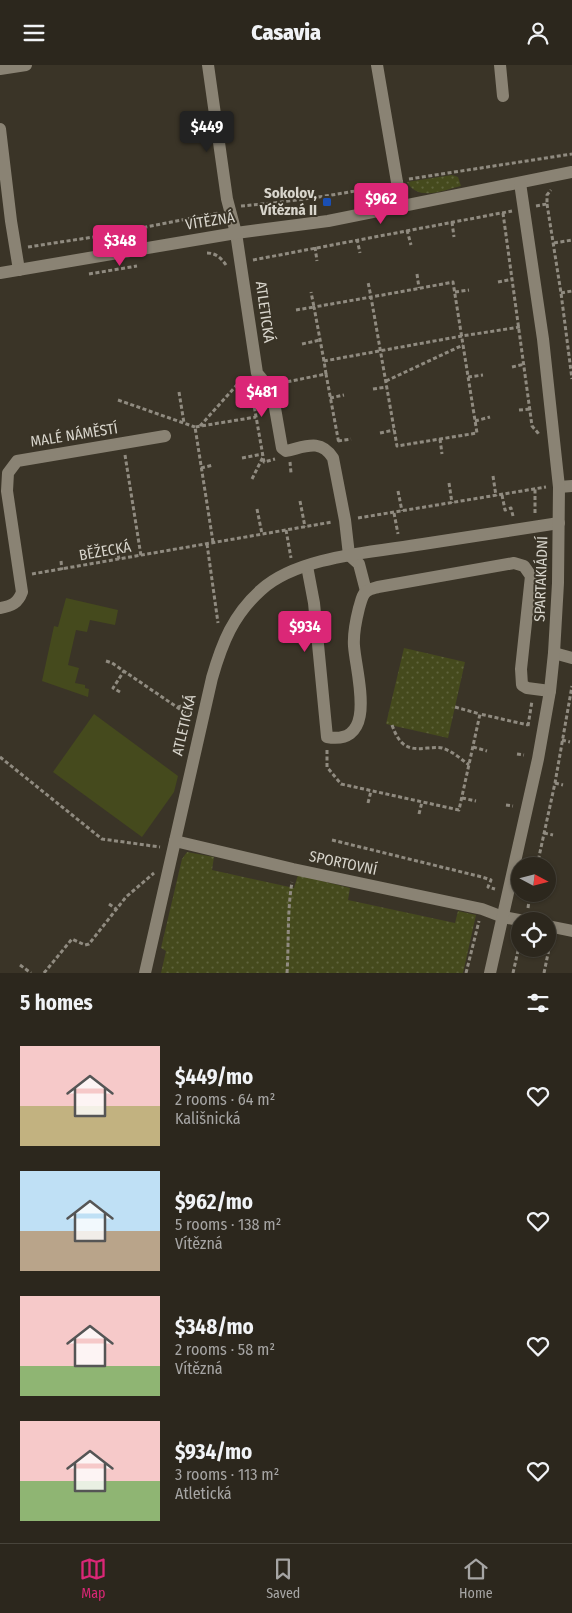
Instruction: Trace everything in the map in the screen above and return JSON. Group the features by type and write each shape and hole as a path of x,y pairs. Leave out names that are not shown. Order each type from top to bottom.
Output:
{"street":[{"path":"0,69 26,65"},
{"path":"208,65 229,209 236,233"},
{"path":"377,65 403,207"},
{"path":"500,65 503,96"},
{"path":"0,129 19,270"},
{"name":"VÍTĚZNÁ","path":"0,273 236,233 328,221 572,172"},
{"name":"SPARTAKIÁDNÍ","path":"490,973 538,759 550,691 558,583 559,523 566,486 520,183"},
{"name":"ATLETICKÁ","path":"236,233 257,373 272,391 282,448 286,451 313,445 324,447 333,458 345,520 349,555"},
{"name":"MALÉ NÁMĚSTÍ","path":"21,576 7,491 8,473 17,461 165,436"},
{"name":"ATLETICKÁ","path":"146,973 171,845 220,649 235,619 261,589 282,575 307,565 349,555 559,523"},
{"path":"349,555 359,564 366,591"},
{"path":"307,565 314,603 328,737 338,739 350,734 359,724 362,707 354,644 356,620 366,591 378,587 514,563 524,566 531,576 521,669 522,685 526,688 550,691"},
{"path":"0,608 18,601 22,592 21,576"},
{"path":"554,653 572,658"},
{"name":"SPORTOVNÍ","path":"171,845 482,909 511,918"},
{"path":"556,932 572,931"}],"path":[{"path":"16,249 186,221 217,214 229,209 362,190 397,182 572,153"},
{"path":"556,185 547,195 547,204 570,336 572,379"},
{"path":"250,261 547,204"},
{"path":"503,213 532,426 538,433 539,442"},
{"path":"452,222 454,237"},
{"path":"407,230 411,245"},
{"path":"357,239 360,253"},
{"path":"554,243 572,240"},
{"path":"315,247 317,261"},
{"path":"201,253 212,253 221,258 229,271"},
{"path":"84,274 145,264"},
{"path":"417,274 419,288"},
{"path":"498,282 513,279"},
{"path":"296,310 371,297 453,282 477,433 397,447 386,381 380,351 371,297 368,282"},
{"path":"455,292 469,290"},
{"path":"561,293 572,291"},
{"path":"311,292 340,451"},
{"path":"324,361 520,327"},
{"path":"302,344 320,340"},
{"path":"386,381 463,345"},
{"path":"512,367 524,364"},
{"path":"200,427 248,373"},
{"path":"275,382 279,383 326,374"},
{"path":"468,377 483,375"},
{"path":"373,389 387,387"},
{"path":"179,392 184,424"},
{"path":"330,398 344,395"},
{"path":"118,400 195,427 256,417"},
{"path":"519,410 530,409"},
{"path":"475,421 490,417"},
{"path":"195,427 213,543 544,487 566,486"},
{"path":"380,433 394,430"},
{"path":"338,441 351,439"},
{"path":"440,439 442,454"},
{"path":"123,443 141,555"},
{"path":"242,458 263,455 252,479"},
{"path":"201,468 213,465"},
{"path":"493,476 496,496"},
{"path":"543,478 544,487"},
{"path":"449,483 452,503"},
{"path":"535,489 535,527"},
{"path":"398,491 402,511"},
{"path":"502,495 504,510 511,508 514,521"},
{"path":"300,501 305,527"},
{"path":"257,509 262,534"},
{"path":"394,513 398,538"},
{"path":"286,530 293,571"},
{"name":"BĚŽECKÁ","path":"21,576 213,543"},
{"path":"206,544 219,628"},
{"path":"117,549 119,559"},
{"path":"61,561 62,570"},
{"path":"106,661 112,663 195,720"},
{"path":"120,692 113,688 124,671"},
{"path":"539,857 555,783 572,686"},
{"path":"178,707 200,699"},
{"path":"455,707 528,725"},
{"path":"328,737 327,767 341,784 459,811 480,714"},
{"path":"392,725 398,739 404,745 418,749 442,748 469,765"},
{"path":"562,740 570,741"},
{"path":"473,747 487,751"},
{"path":"518,754 524,755"},
{"path":"0,757 102,839 171,845"},
{"path":"555,783 563,785"},
{"path":"368,803 371,791"},
{"path":"462,798 476,801"},
{"path":"419,814 422,802"},
{"path":"506,805 512,807"},
{"path":"544,833 553,835"},
{"path":"332,840 491,880 466,973"},
{"path":"287,973 289,900 293,869"},
{"path":"44,973 72,939 85,945 89,944 126,897 155,872"},
{"path":"488,887 509,893"},
{"path":"109,904 116,909"},
{"path":"513,973 517,957"},
{"path":"544,973 546,957"},
{"path":"20,965 31,973"}],"green space":[{"path":"452,175 458,177 461,186 439,192 418,192 407,182"},
{"path":"66,598 118,610 115,625 90,620 87,632 76,630 68,665 79,668 75,683 85,685 85,688 89,689 88,697 42,681 54,626 58,627"},
{"path":"404,648 465,662 448,738 386,724"},
{"path":"94,714 178,776 174,792 142,837 53,772"},
{"path":"187,852 214,857 212,870 294,888 298,875 350,888 348,900 455,923 458,911 476,915 463,973 161,973 166,951 161,948 182,859"}],"place":[{"name":"Sokolov, Vítězná II","path":"327,202"}]}
